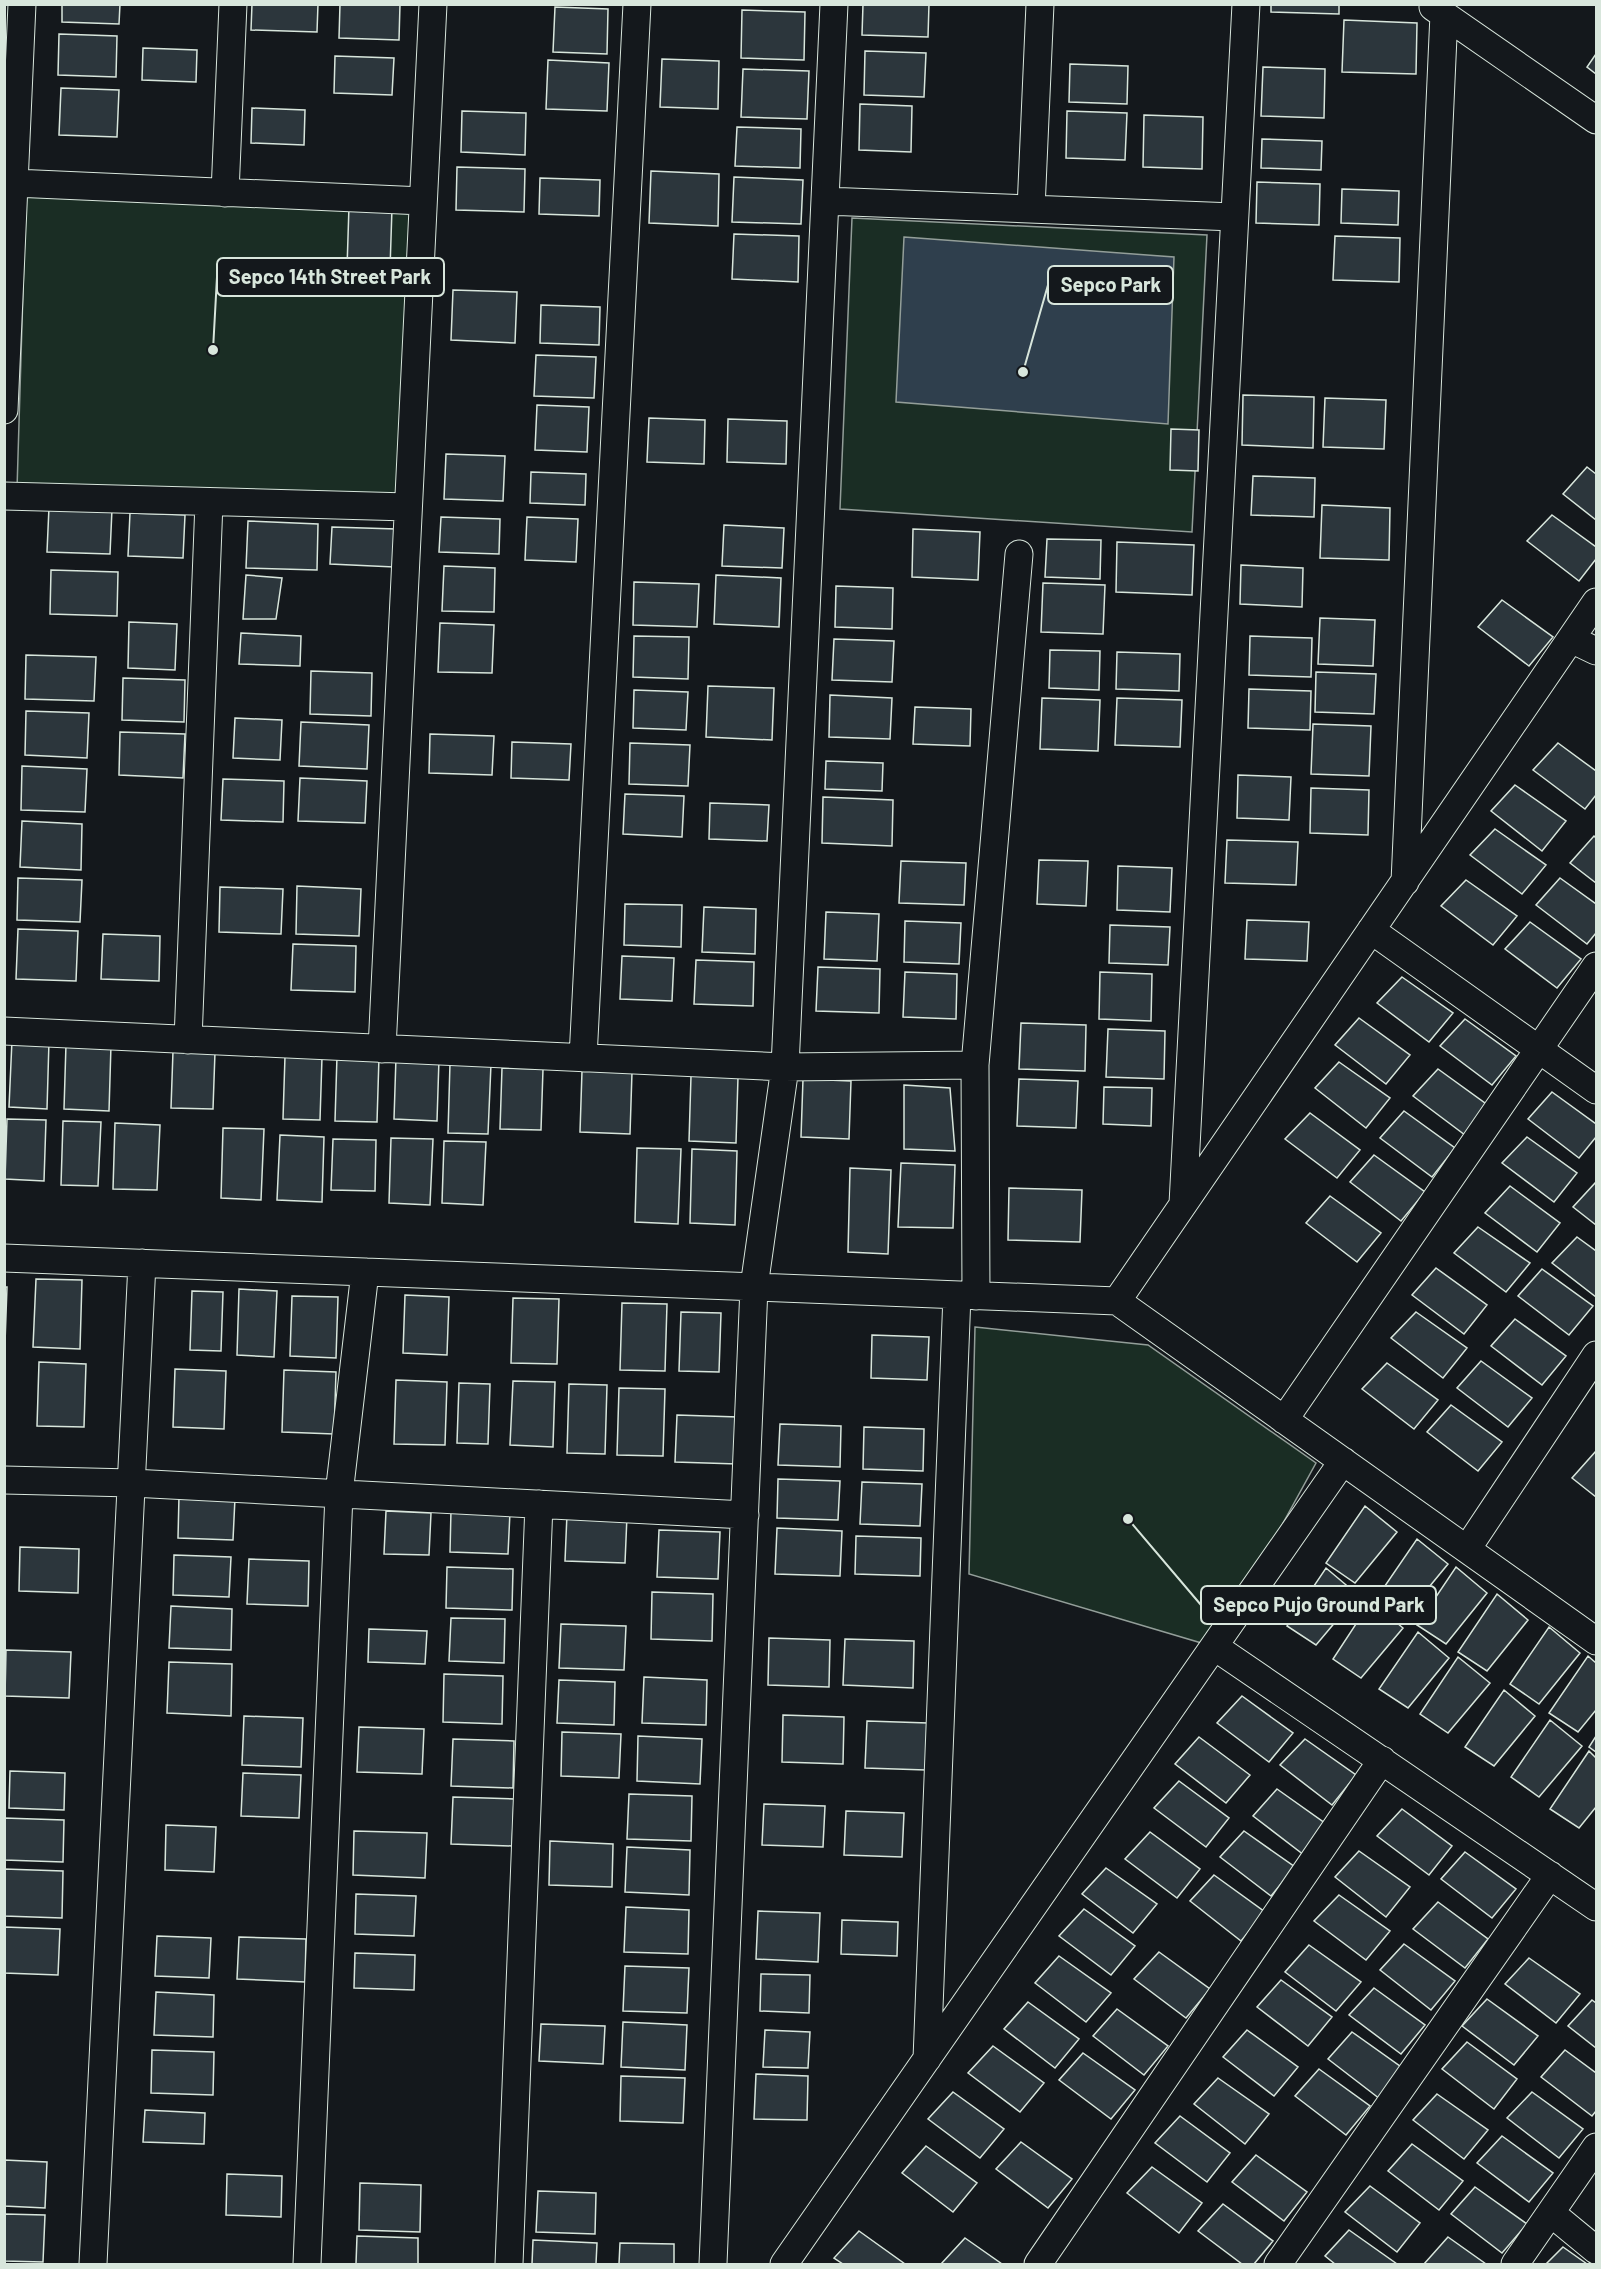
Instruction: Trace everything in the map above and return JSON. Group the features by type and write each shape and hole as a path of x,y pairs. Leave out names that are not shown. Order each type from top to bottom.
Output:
{"street":[{"path":"4,410 22,4"},
{"path":"225,193 233,4"},
{"path":"382,1049 433,4"},
{"path":"583,1058 637,4"},
{"path":"712,2265 754,1287 785,1067 834,4"},
{"path":"1031,209 1040,4"},
{"path":"1183,1204 1246,4"},
{"path":"1437,9 1596,120"},
{"path":"1405,882 1437,9"},
{"path":"14,183 423,201"},
{"path":"825,201 1234,217"},
{"path":"4,496 408,507"},
{"path":"188,1040 209,502"},
{"path":"927,2059 967,1295 975,1065 1019,554"},
{"path":"1117,1301 1596,602"},
{"path":"1571,639 1596,651"},
{"path":"1371,930 1596,1090"},
{"path":"1284,1420 1596,966"},
{"path":"4,1031 785,1067 975,1065"},
{"path":"4,1258 1117,1301 1596,1641"},
{"path":"93,2265 142,1263"},
{"path":"308,2265 339,1494 365,1272"},
{"path":"1467,1549 1596,1355"},
{"path":"784,2265 1344,1461"},
{"path":"4,1480 132,1484 745,1515"},
{"path":"509,2265 539,1504"},
{"path":"1215,1647 1596,1907"},
{"path":"1038,2265 1382,1760"},
{"path":"1278,2265 1550,1875"},
{"path":"1515,2265 1596,2146"},
{"path":"1551,2213 1596,2250"}],"green space":[{"path":"26,193 410,212 400,498 17,489"},
{"path":"852,218 1207,235 1192,532 840,509"},
{"path":"975,1327 1148,1345 1316,1463 1215,1647 969,1574"}],"water":[{"path":"904,237 1174,257 1168,424 896,402"}],"building":[{"path":"62,4 120,4 119,24 62,22"},
{"path":"252,4 318,4 317,32 251,30"},
{"path":"340,4 400,4 399,40 339,38"},
{"path":"863,4 929,4 928,37 862,35"},
{"path":"1271,4 1339,4 1339,14 1271,12"},
{"path":"555,7 608,9 607,54 553,52"},
{"path":"742,10 805,12 804,60 741,58"},
{"path":"1344,20 1417,23 1416,74 1342,72"},
{"path":"59,34 117,36 116,77 58,75"},
{"path":"143,48 197,50 196,82 142,80"},
{"path":"865,51 926,53 924,97 864,95"},
{"path":"1596,54 1596,74 1587,67"},
{"path":"335,56 394,58 392,95 334,93"},
{"path":"662,59 719,61 718,109 660,107"},
{"path":"548,60 609,63 607,111 546,109"},
{"path":"1070,64 1128,66 1127,104 1069,102"},
{"path":"1263,67 1325,69 1324,118 1261,116"},
{"path":"743,69 809,71 807,119 741,117"},
{"path":"61,88 119,90 117,137 59,135"},
{"path":"860,104 912,106 911,152 859,150"},
{"path":"252,108 305,110 304,145 251,143"},
{"path":"462,111 526,113 525,155 461,152"},
{"path":"1067,111 1127,113 1125,160 1066,158"},
{"path":"1144,115 1203,117 1202,169 1143,167"},
{"path":"737,127 801,129 800,168 735,166"},
{"path":"1262,139 1322,141 1321,170 1261,168"},
{"path":"457,167 525,169 524,212 456,210"},
{"path":"651,171 719,174 718,226 649,223"},
{"path":"734,177 803,180 801,224 732,222"},
{"path":"540,178 600,180 599,216 539,214"},
{"path":"1257,182 1320,184 1319,225 1256,223"},
{"path":"1342,189 1399,191 1398,225 1341,223"},
{"path":"349,206 392,208 390,269 347,268"},
{"path":"734,234 799,236 798,282 732,279"},
{"path":"1335,236 1400,238 1399,282 1333,280"},
{"path":"453,290 517,292 515,343 451,340"},
{"path":"541,305 600,307 599,345 540,343"},
{"path":"536,355 596,357 594,398 534,396"},
{"path":"1243,395 1314,397 1313,448 1242,445"},
{"path":"1325,398 1386,400 1384,449 1323,447"},
{"path":"537,405 589,407 587,452 535,450"},
{"path":"649,418 705,420 704,464 647,462"},
{"path":"728,419 787,421 786,464 727,462"},
{"path":"1171,429 1199,430 1198,471 1170,470"},
{"path":"446,454 505,456 503,501 444,499"},
{"path":"1587,467 1596,474 1596,520 1563,494"},
{"path":"531,472 586,474 585,505 530,503"},
{"path":"1253,476 1315,478 1314,517 1251,515"},
{"path":"1322,505 1390,508 1389,560 1320,558"},
{"path":"49,507 112,509 110,554 47,552"},
{"path":"130,513 185,515 183,558 128,556"},
{"path":"1552,515 1596,547 1596,559 1579,581 1527,541"},
{"path":"441,517 500,519 499,554 439,552"},
{"path":"527,517 578,519 576,562 525,560"},
{"path":"248,521 318,524 317,570 246,568"},
{"path":"724,525 784,528 782,568 722,566"},
{"path":"332,527 396,529 394,567 330,564"},
{"path":"913,529 980,532 978,580 912,577"},
{"path":"1047,539 1101,540 1100,579 1045,577"},
{"path":"1117,542 1194,545 1192,595 1116,592"},
{"path":"1241,565 1303,568 1302,607 1240,604"},
{"path":"444,566 495,568 494,612 442,611"},
{"path":"51,570 118,572 117,616 50,614"},
{"path":"246,575 282,578 276,619 243,619"},
{"path":"716,575 781,578 779,627 714,624"},
{"path":"634,582 699,584 697,627 633,625"},
{"path":"1043,583 1105,585 1103,634 1041,632"},
{"path":"836,586 893,588 892,629 835,627"},
{"path":"1502,600 1553,637 1529,666 1478,627"},
{"path":"1320,618 1375,620 1373,666 1318,664"},
{"path":"129,622 177,624 175,670 128,668"},
{"path":"440,623 494,625 492,673 438,672"},
{"path":"241,633 301,636 300,666 239,664"},
{"path":"634,636 689,637 688,679 633,677"},
{"path":"1250,636 1312,638 1311,677 1249,675"},
{"path":"834,639 894,641 892,682 832,680"},
{"path":"1050,650 1100,651 1099,690 1049,688"},
{"path":"1117,652 1180,654 1179,691 1116,689"},
{"path":"26,655 96,657 94,701 25,699"},
{"path":"311,671 372,673 371,716 310,714"},
{"path":"1316,672 1376,674 1374,714 1315,712"},
{"path":"123,678 185,680 184,722 122,720"},
{"path":"708,686 774,688 772,740 706,737"},
{"path":"1249,689 1311,691 1310,730 1248,728"},
{"path":"634,690 688,692 686,730 633,728"},
{"path":"830,695 892,698 890,739 829,737"},
{"path":"1042,698 1100,700 1098,751 1040,749"},
{"path":"1117,698 1182,700 1180,747 1115,745"},
{"path":"915,707 971,709 970,746 913,744"},
{"path":"26,711 89,713 87,758 25,755"},
{"path":"235,718 282,720 280,760 233,758"},
{"path":"301,722 369,725 367,769 299,766"},
{"path":"1313,724 1371,726 1369,776 1311,774"},
{"path":"120,732 185,734 183,778 119,775"},
{"path":"430,734 494,736 492,775 429,773"},
{"path":"512,742 571,744 569,780 511,778"},
{"path":"630,743 690,745 688,786 629,784"},
{"path":"1558,743 1596,771 1596,795 1585,809 1533,770"},
{"path":"826,761 883,763 882,791 825,789"},
{"path":"22,766 87,769 85,812 21,810"},
{"path":"1238,775 1291,777 1289,820 1237,818"},
{"path":"300,778 367,781 365,823 298,821"},
{"path":"223,779 284,781 283,822 221,820"},
{"path":"1515,785 1566,821 1542,851 1491,811"},
{"path":"1311,788 1369,790 1368,835 1310,833"},
{"path":"625,794 684,796 682,837 623,834"},
{"path":"823,797 893,800 892,846 822,843"},
{"path":"710,803 769,805 767,841 709,839"},
{"path":"22,821 82,824 81,870 20,867"},
{"path":"1495,829 1546,865 1522,894 1470,855"},
{"path":"1594,836 1596,838 1596,883 1570,863"},
{"path":"1227,840 1298,842 1296,885 1225,883"},
{"path":"1039,860 1088,861 1086,906 1037,904"},
{"path":"901,861 966,863 964,905 899,903"},
{"path":"1118,866 1172,868 1170,912 1117,910"},
{"path":"18,878 82,880 80,922 17,920"},
{"path":"1560,878 1596,904 1596,933 1587,944 1536,905"},
{"path":"1466,880 1517,916 1493,945 1441,906"},
{"path":"297,886 361,889 359,936 296,934"},
{"path":"220,887 283,889 281,934 219,932"},
{"path":"625,904 682,905 681,947 624,945"},
{"path":"704,907 756,909 755,954 702,952"},
{"path":"826,912 879,914 877,961 824,959"},
{"path":"1247,920 1309,922 1307,961 1245,959"},
{"path":"905,921 961,923 959,964 904,962"},
{"path":"1530,922 1581,959 1557,988 1505,949"},
{"path":"1110,925 1170,927 1168,965 1109,963"},
{"path":"18,929 78,931 76,981 16,979"},
{"path":"103,934 160,936 159,981 101,979"},
{"path":"293,944 356,946 355,992 291,990"},
{"path":"622,956 674,958 672,1001 620,999"},
{"path":"696,960 754,962 753,1006 694,1004"},
{"path":"818,967 880,969 879,1013 816,1011"},
{"path":"905,972 957,974 956,1019 903,1017"},
{"path":"1100,972 1152,974 1151,1021 1099,1019"},
{"path":"1402,977 1453,1013 1429,1042 1377,1003"},
{"path":"1359,1018 1410,1055 1386,1084 1335,1045"},
{"path":"1465,1019 1516,1056 1492,1085 1440,1046"},
{"path":"1021,1023 1086,1025 1085,1071 1019,1069"},
{"path":"1108,1029 1165,1031 1164,1079 1106,1077"},
{"path":"12,1040 49,1041 47,1109 9,1107"},
{"path":"66,1044 111,1045 109,1111 64,1109"},
{"path":"173,1051 215,1052 213,1109 171,1108"},
{"path":"285,1056 322,1057 320,1120 283,1119"},
{"path":"337,1056 379,1057 377,1122 335,1121"},
{"path":"396,1057 439,1059 437,1121 394,1119"},
{"path":"1339,1062 1390,1098 1366,1128 1315,1088"},
{"path":"450,1063 491,1064 488,1134 448,1133"},
{"path":"502,1068 543,1069 541,1130 500,1129"},
{"path":"1438,1069 1489,1106 1465,1135 1413,1096"},
{"path":"582,1071 632,1072 630,1134 580,1132"},
{"path":"691,1076 738,1077 736,1143 689,1141"},
{"path":"803,1079 851,1081 849,1139 801,1137"},
{"path":"1019,1079 1078,1081 1076,1128 1017,1126"},
{"path":"904,1085 950,1088 955,1151 904,1149"},
{"path":"1104,1087 1152,1088 1151,1126 1103,1124"},
{"path":"1552,1092 1596,1124 1596,1137 1579,1158 1528,1119"},
{"path":"1404,1111 1455,1148 1432,1177 1380,1138"},
{"path":"1310,1113 1360,1150 1337,1178 1285,1139"},
{"path":"7,1119 46,1120 44,1181 5,1179"},
{"path":"63,1121 101,1122 98,1186 61,1185"},
{"path":"115,1123 160,1125 157,1190 113,1189"},
{"path":"223,1128 264,1129 261,1200 221,1198"},
{"path":"280,1135 324,1137 322,1202 277,1200"},
{"path":"1527,1137 1577,1173 1554,1202 1502,1163"},
{"path":"391,1138 433,1139 430,1205 389,1203"},
{"path":"333,1139 376,1140 375,1191 331,1190"},
{"path":"444,1141 486,1142 483,1205 442,1203"},
{"path":"637,1148 681,1149 678,1224 635,1222"},
{"path":"692,1149 737,1151 735,1225 690,1223"},
{"path":"1374,1155 1425,1192 1401,1221 1350,1182"},
{"path":"901,1163 955,1165 953,1228 898,1227"},
{"path":"850,1168 891,1170 888,1254 848,1252"},
{"path":"1596,1182 1596,1225 1573,1207"},
{"path":"1510,1186 1560,1223 1537,1252 1485,1213"},
{"path":"1009,1188 1082,1190 1080,1242 1008,1240"},
{"path":"1330,1196 1381,1233 1357,1262 1306,1223"},
{"path":"1478,1227 1530,1263 1506,1292 1454,1253"},
{"path":"1577,1237 1596,1251 1596,1297 1552,1263"},
{"path":"1436,1268 1487,1305 1464,1334 1412,1295"},
{"path":"1542,1269 1593,1306 1569,1335 1518,1296"},
{"path":"36,1279 82,1280 80,1349 33,1347"},
{"path":"4,1287 7,1287 5,1343 4,1343"},
{"path":"239,1289 277,1291 274,1357 237,1355"},
{"path":"192,1291 223,1292 221,1351 190,1350"},
{"path":"405,1295 449,1297 447,1355 403,1353"},
{"path":"292,1296 338,1297 336,1358 290,1356"},
{"path":"513,1298 559,1299 557,1364 511,1363"},
{"path":"622,1303 667,1304 665,1371 620,1370"},
{"path":"681,1312 721,1313 719,1372 679,1371"},
{"path":"1416,1312 1467,1348 1443,1378 1391,1338"},
{"path":"1515,1319 1566,1356 1542,1385 1491,1346"},
{"path":"872,1335 929,1337 927,1380 871,1378"},
{"path":"1481,1361 1532,1398 1508,1427 1457,1388"},
{"path":"39,1362 86,1364 84,1427 37,1426"},
{"path":"1387,1363 1438,1400 1414,1429 1362,1389"},
{"path":"175,1369 226,1371 224,1429 173,1427"},
{"path":"284,1370 336,1372 334,1434 282,1432"},
{"path":"396,1380 447,1382 445,1445 394,1444"},
{"path":"513,1381 555,1382 553,1447 510,1445"},
{"path":"459,1383 490,1384 488,1444 457,1443"},
{"path":"569,1384 607,1385 605,1454 567,1453"},
{"path":"619,1388 665,1389 663,1456 617,1455"},
{"path":"1451,1405 1502,1442 1478,1471 1427,1432"},
{"path":"677,1415 738,1417 737,1464 675,1462"},
{"path":"780,1424 841,1426 840,1467 778,1465"},
{"path":"864,1427 924,1429 923,1471 863,1469"},
{"path":"1596,1451 1596,1497 1572,1478"},
{"path":"778,1479 840,1481 838,1520 777,1518"},
{"path":"862,1482 922,1484 920,1526 860,1524"},
{"path":"179,1496 235,1498 233,1540 178,1538"},
{"path":"1365,1506 1397,1532 1355,1583 1326,1563"},
{"path":"451,1510 510,1512 508,1554 450,1552"},
{"path":"386,1511 431,1513 429,1555 384,1554"},
{"path":"567,1514 627,1516 625,1563 565,1561"},
{"path":"777,1528 842,1531 840,1576 775,1574"},
{"path":"659,1530 720,1532 718,1579 657,1577"},
{"path":"856,1536 921,1538 920,1576 855,1574"},
{"path":"1417,1539 1448,1564 1406,1615 1378,1596"},
{"path":"20,1547 79,1549 78,1593 19,1591"},
{"path":"174,1555 231,1557 229,1597 173,1595"},
{"path":"249,1559 309,1561 308,1606 247,1604"},
{"path":"447,1567 513,1569 512,1610 446,1608"},
{"path":"1456,1567 1487,1593 1446,1644 1417,1625"},
{"path":"1326,1568 1358,1595 1316,1645 1287,1626"},
{"path":"652,1592 713,1594 712,1641 651,1639"},
{"path":"1497,1594 1528,1620 1487,1671 1458,1652"},
{"path":"1371,1601 1403,1628 1361,1678 1333,1659"},
{"path":"171,1606 232,1609 231,1650 169,1648"},
{"path":"451,1618 505,1619 504,1663 449,1661"},
{"path":"561,1624 626,1626 624,1670 559,1668"},
{"path":"1549,1627 1580,1653 1539,1704 1510,1684"},
{"path":"369,1629 427,1631 425,1664 368,1662"},
{"path":"1418,1632 1449,1658 1408,1708 1379,1689"},
{"path":"769,1638 830,1640 829,1687 768,1685"},
{"path":"845,1639 914,1641 913,1688 843,1685"},
{"path":"6,1650 71,1652 69,1698 5,1696"},
{"path":"1588,1656 1596,1663 1596,1710 1578,1732 1549,1713"},
{"path":"1458,1657 1490,1683 1448,1733 1420,1714"},
{"path":"169,1662 232,1664 231,1716 167,1713"},
{"path":"444,1674 503,1676 502,1724 443,1722"},
{"path":"644,1677 707,1680 706,1725 642,1723"},
{"path":"559,1680 615,1682 614,1725 557,1723"},
{"path":"1504,1690 1535,1716 1494,1766 1465,1747"},
{"path":"1242,1696 1293,1733 1269,1762 1217,1723"},
{"path":"783,1715 844,1717 843,1764 782,1762"},
{"path":"244,1716 303,1718 301,1767 242,1765"},
{"path":"1550,1720 1582,1746 1539,1797 1511,1777"},
{"path":"867,1721 928,1723 926,1770 865,1768"},
{"path":"359,1727 424,1729 422,1774 357,1772"},
{"path":"562,1732 621,1734 619,1778 561,1776"},
{"path":"638,1736 702,1739 700,1784 637,1781"},
{"path":"1596,1736 1596,1752 1589,1747"},
{"path":"1199,1737 1250,1775 1226,1803 1175,1764"},
{"path":"453,1739 514,1741 513,1788 451,1786"},
{"path":"1305,1739 1356,1775 1332,1805 1280,1765"},
{"path":"1589,1751 1596,1758 1596,1807 1579,1828 1550,1809"},
{"path":"10,1771 65,1773 64,1810 9,1808"},
{"path":"243,1773 301,1775 299,1818 241,1816"},
{"path":"1179,1781 1229,1818 1206,1847 1154,1808"},
{"path":"1277,1789 1329,1826 1304,1855 1253,1816"},
{"path":"629,1794 692,1796 691,1841 627,1839"},
{"path":"453,1797 514,1799 512,1846 451,1844"},
{"path":"764,1804 825,1806 823,1847 762,1845"},
{"path":"1402,1809 1452,1846 1429,1875 1377,1836"},
{"path":"846,1811 904,1813 902,1857 844,1855"},
{"path":"4,1818 64,1820 63,1862 4,1860"},
{"path":"166,1825 216,1827 214,1872 165,1870"},
{"path":"354,1831 427,1833 425,1878 353,1875"},
{"path":"1244,1831 1295,1867 1271,1896 1220,1857"},
{"path":"1150,1832 1200,1869 1177,1898 1125,1859"},
{"path":"550,1841 613,1844 612,1887 549,1885"},
{"path":"627,1847 690,1850 689,1895 625,1892"},
{"path":"1359,1851 1410,1887 1386,1917 1335,1877"},
{"path":"1465,1852 1516,1889 1492,1918 1441,1879"},
{"path":"1106,1868 1157,1904 1133,1933 1082,1894"},
{"path":"4,1869 63,1871 62,1918 4,1916"},
{"path":"1214,1875 1265,1912 1241,1941 1190,1901"},
{"path":"356,1894 416,1896 414,1936 355,1934"},
{"path":"1339,1895 1390,1931 1366,1960 1314,1921"},
{"path":"1438,1902 1488,1939 1465,1968 1413,1929"},
{"path":"626,1907 689,1910 688,1954 624,1952"},
{"path":"1084,1909 1135,1946 1111,1975 1059,1936"},
{"path":"758,1911 820,1913 818,1962 756,1959"},
{"path":"842,1920 898,1922 897,1956 841,1954"},
{"path":"4,1927 60,1929 58,1975 4,1973"},
{"path":"157,1936 211,1938 209,1978 155,1976"},
{"path":"239,1937 306,1939 305,1982 237,1979"},
{"path":"1404,1944 1455,1981 1431,2010 1380,1970"},
{"path":"1309,1945 1361,1982 1336,2011 1285,1972"},
{"path":"1159,1952 1210,1989 1186,2018 1134,1979"},
{"path":"355,1953 415,1955 414,1990 354,1988"},
{"path":"1059,1956 1111,1993 1086,2022 1035,1983"},
{"path":"1529,1958 1580,1994 1556,2023 1505,1984"},
{"path":"625,1966 689,1968 687,2013 623,2011"},
{"path":"761,1974 810,1975 809,2013 760,2011"},
{"path":"1281,1980 1332,2017 1308,2046 1257,2007"},
{"path":"1374,1988 1425,2025 1401,2054 1349,2015"},
{"path":"156,1992 214,1995 213,2037 154,2035"},
{"path":"1487,1999 1538,2036 1514,2065 1462,2026"},
{"path":"1592,2000 1596,2003 1596,2048 1568,2026"},
{"path":"1028,2002 1079,2039 1055,2068 1004,2029"},
{"path":"1117,2009 1168,2046 1144,2075 1093,2036"},
{"path":"623,2022 687,2025 685,2070 621,2067"},
{"path":"541,2024 605,2026 603,2064 539,2061"},
{"path":"765,2030 810,2032 808,2068 763,2067"},
{"path":"1247,2030 1298,2067 1274,2096 1223,2057"},
{"path":"1352,2032 1404,2069 1380,2099 1328,2059"},
{"path":"1467,2042 1517,2079 1494,2109 1442,2069"},
{"path":"993,2046 1044,2083 1020,2112 968,2073"},
{"path":"152,2050 214,2052 213,2095 151,2093"},
{"path":"1565,2050 1596,2073 1596,2111 1592,2116 1541,2077"},
{"path":"1083,2053 1135,2090 1111,2119 1059,2080"},
{"path":"1319,2069 1370,2106 1346,2135 1295,2096"},
{"path":"756,2074 808,2076 807,2120 754,2119"},
{"path":"621,2076 685,2078 683,2123 620,2121"},
{"path":"1218,2078 1269,2114 1245,2144 1194,2104"},
{"path":"953,2092 1004,2129 980,2158 928,2119"},
{"path":"1532,2092 1583,2129 1559,2158 1507,2118"},
{"path":"1437,2094 1488,2130 1464,2159 1413,2120"},
{"path":"145,2110 205,2113 204,2144 143,2142"},
{"path":"1180,2116 1230,2153 1207,2182 1155,2143"},
{"path":"1502,2136 1553,2173 1529,2202 1477,2163"},
{"path":"1021,2142 1072,2179 1048,2208 996,2169"},
{"path":"1412,2144 1463,2181 1439,2210 1388,2171"},
{"path":"926,2146 977,2183 953,2212 902,2173"},
{"path":"1256,2155 1307,2192 1284,2221 1232,2182"},
{"path":"4,2160 47,2162 45,2208 4,2206"},
{"path":"1152,2167 1202,2203 1179,2233 1127,2193"},
{"path":"227,2174 282,2176 281,2217 226,2215"},
{"path":"360,2183 421,2185 420,2232 359,2230"},
{"path":"1370,2186 1420,2223 1397,2252 1345,2212"},
{"path":"1475,2187 1527,2224 1502,2253 1451,2214"},
{"path":"538,2191 596,2193 595,2234 536,2232"},
{"path":"1223,2204 1273,2241 1254,2264 1242,2264 1198,2231"},
{"path":"4,2214 45,2215 43,2262 4,2261"},
{"path":"1349,2230 1397,2264 1335,2264 1325,2256"},
{"path":"859,2231 905,2264 843,2264 834,2258"},
{"path":"357,2236 418,2238 418,2264 356,2264"},
{"path":"1448,2237 1486,2264 1424,2264"},
{"path":"965,2238 1002,2264 941,2264"},
{"path":"533,2240 597,2243 596,2264 532,2264"},
{"path":"620,2243 674,2244 674,2264 619,2264"},
{"path":"1563,2247 1587,2264 1546,2264"}],"place":[{"name":"Sepco 14th Street Park","path":"213,350"},
{"name":"Sepco Park","path":"1023,372"},
{"name":"Sepco Pujo Ground Park","path":"1128,1519"}]}
